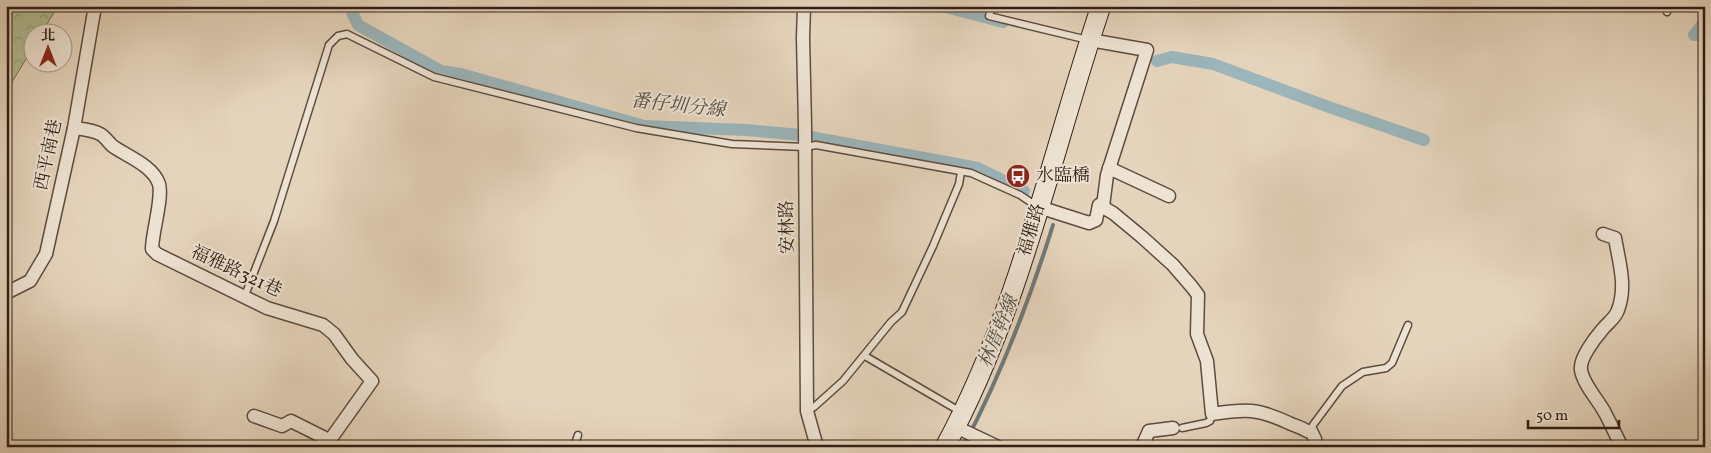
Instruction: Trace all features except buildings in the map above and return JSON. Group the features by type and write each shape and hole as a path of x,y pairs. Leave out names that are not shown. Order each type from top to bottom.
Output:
{"main road":[{"name":"福雅路","path":"945,447 960,424 990,354 1018,275 1101,6"}],"street":[{"name":"西平南巷","path":"6,293 30,281 46,254 74,128 95,6"},
{"name":"安林路","path":"804,6 802,38 805,126 807,410 817,447"},
{"path":"1090,40 1147,50 1109,168 1103,206"},
{"name":"福雅路321巷","path":"74,128 100,134 108,142 154,175 159,183 160,192 152,249 167,260 198,273 244,298 267,308 323,325 334,334 352,359 372,381 327,444"},
{"path":"1109,168 1169,196"},
{"path":"1038,207 1089,223 1096,220 1099,205 1128,224 1167,260 1198,295 1197,334 1207,361 1212,414 1256,410 1311,431 1316,447"},
{"path":"1603,234 1615,238 1622,291 1618,310 1612,321 1602,330 1584,356 1580,369 1622,447"},
{"path":"254,416 282,426 291,422 327,444"},
{"path":"960,424 978,438 998,447"},
{"path":"1142,447 1149,431 1178,428"}],"lane":[{"path":"992,6 989,16 1090,40"},
{"path":"244,298 274,221 329,45 338,36 347,34 434,76 636,128 732,144 816,144 971,173 1020,195 1038,207"},
{"path":"807,410 814,407 843,381 891,322 902,312 933,246 959,184 961,172"},
{"path":"1311,431 1313,425 1342,386 1363,372 1386,368 1392,363 1408,325"},
{"path":"865,356 960,424"},
{"path":"1178,428 1206,423 1210,421 1212,414"},
{"path":"574,447 578,435"}],"green space":[{"path":"6,6 58,6 48,22 22,22 22,66 6,92"}],"waterway":[{"name":"番仔圳分線","path":"353,6 352,12 358,25 441,71 461,74 644,126 746,130 800,135 978,168 1024,191"},
{"path":"942,6 1003,22"},
{"path":"1705,21 1694,35 1705,35"},
{"path":"1157,61 1172,57 1213,64 1424,140"},
{"name":"林厝幹線","path":"963,447 990,393 1013,338 1053,225"}],"place":[{"name":"水臨橋","path":"1018,176"}]}
